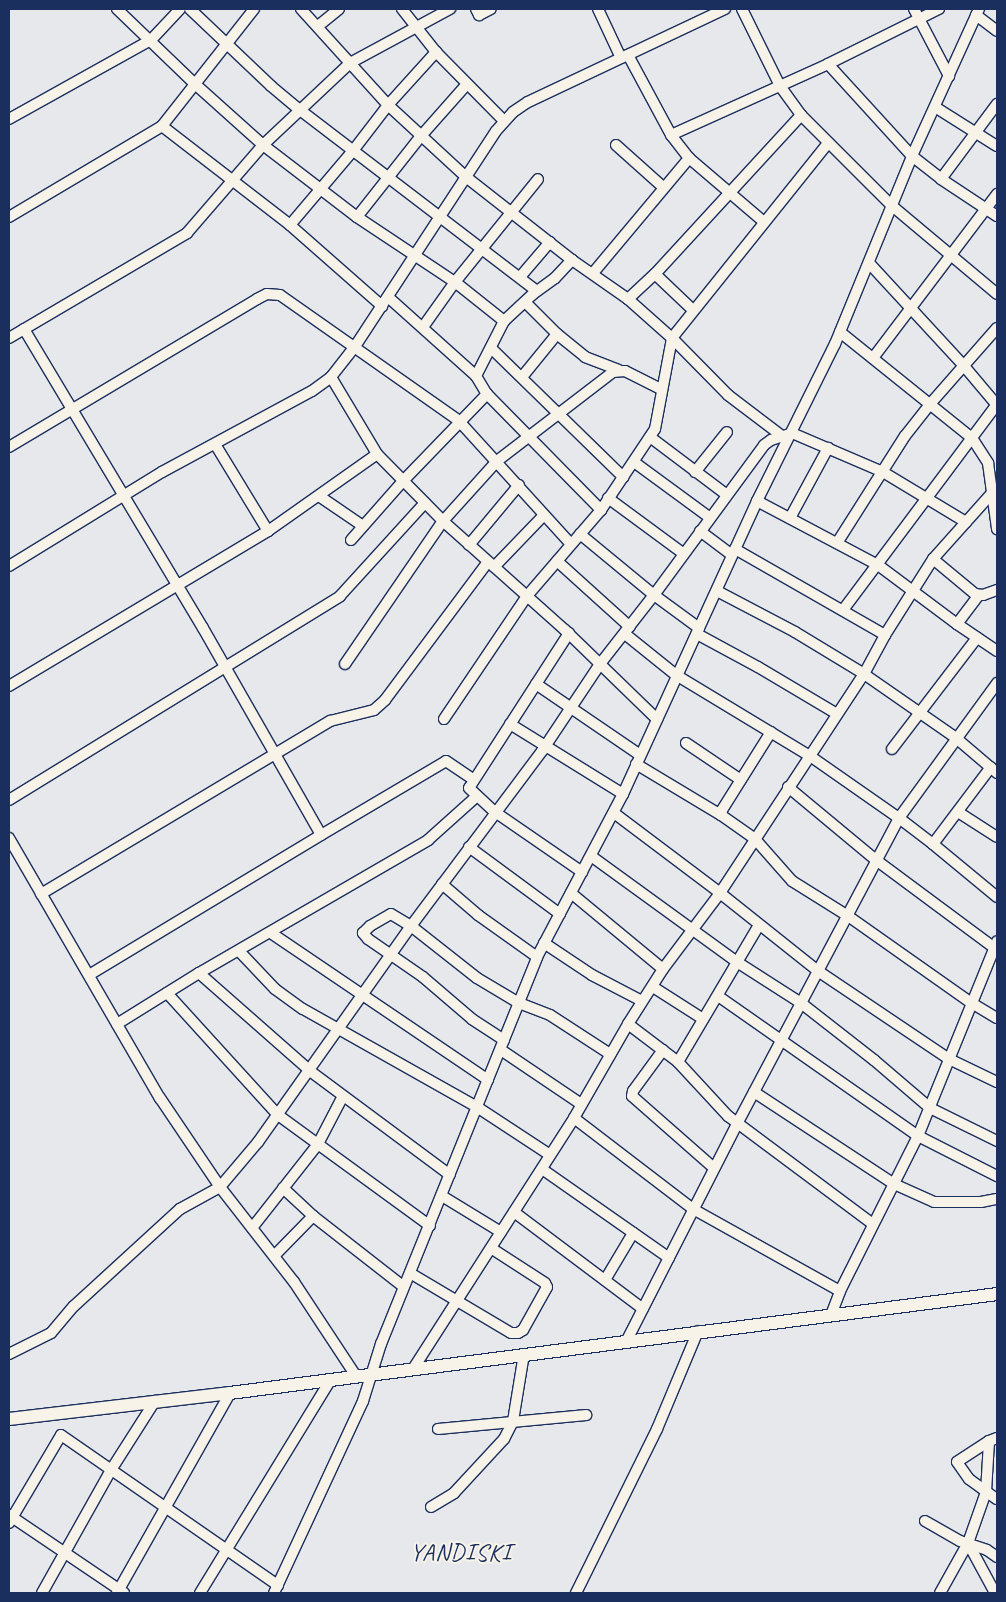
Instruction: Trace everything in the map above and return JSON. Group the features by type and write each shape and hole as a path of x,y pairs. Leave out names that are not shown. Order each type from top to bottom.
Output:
{"main road":[{"path":"9,1419 230,1393 627,1340 997,1294"}],"street":[{"path":"117,9 195,84 263,145 321,188 357,218 416,254 456,282 504,321"},
{"path":"9,118 151,40 180,9"},
{"path":"190,9 300,110 352,152 441,216 536,291"},
{"path":"9,218 162,126 254,9"},
{"path":"301,9 388,105 466,177 572,260 628,298 672,338 728,395 787,434 828,448 884,472 966,522"},
{"path":"318,26 339,9"},
{"path":"402,9 436,52 504,121"},
{"path":"9,338 187,233 263,145 350,63 450,9"},
{"path":"476,9 479,15 491,9"},
{"path":"598,9 671,135 689,158 764,222"},
{"path":"9,566 123,496 312,392 331,377 354,348 504,121 528,102 725,9"},
{"path":"742,9 780,86 801,115 891,205 997,294"},
{"path":"671,135 828,64 917,13 939,9"},
{"path":"230,1393 166,1509 120,1592 10,1519 61,1435 166,1509 228,1550 276,1589 324,1490 363,1401 381,1344 537,957 624,794 676,675 717,591 787,434 840,332 891,205 977,12 997,31"},
{"path":"917,13 949,76"},
{"path":"290,225 352,152 388,105 436,52"},
{"path":"828,64 912,156 941,179 997,216"},
{"path":"357,218 421,136 467,84"},
{"path":"941,179 997,104"},
{"path":"934,107 997,146"},
{"path":"628,298 654,274 801,115"},
{"path":"162,126 385,301 422,327 476,376 487,394 601,510"},
{"path":"444,719 527,596 601,510 655,429 672,338 828,143"},
{"path":"616,144 663,187"},
{"path":"592,273 689,158"},
{"path":"422,327 482,248 538,179"},
{"path":"873,358 997,194"},
{"path":"520,278 550,242"},
{"path":"476,376 504,321 536,291 555,278 572,260"},
{"path":"843,610 997,404 868,263"},
{"path":"654,274 693,310"},
{"path":"9,447 267,294 280,295 459,421 571,544"},
{"path":"524,302 557,334 585,357 661,389"},
{"path":"837,543 884,472 905,436 931,403 997,328"},
{"path":"24,329 176,584 321,834"},
{"path":"840,332 931,403 972,438 988,463 995,492 997,529"},
{"path":"522,377 557,334"},
{"path":"490,348 624,477"},
{"path":"344,664 443,521 497,461 613,372 619,370"},
{"path":"331,377 376,454 443,521 569,634 657,719"},
{"path":"351,540 403,480 487,394"},
{"path":"695,472 727,432"},
{"path":"9,1354 51,1333 74,1306 180,1209 220,1187 278,1115 411,926 546,744 600,664 654,595 758,450 770,440 787,434"},
{"path":"650,437 727,495"},
{"path":"215,444 268,531"},
{"path":"790,518 828,448"},
{"path":"9,686 176,584 268,531 376,454"},
{"path":"634,462 710,517"},
{"path":"469,545 518,485"},
{"path":"413,1368 574,1118 610,1054 663,969 720,893 864,674 885,635 933,559 995,492"},
{"path":"319,496 363,526"},
{"path":"608,498 684,554"},
{"path":"757,501 878,565 957,624 997,651"},
{"path":"9,800 340,596 425,502"},
{"path":"41,894 330,721 374,710 385,700 491,564 544,515"},
{"path":"700,531 734,552 843,610 885,635"},
{"path":"580,534 698,631 837,714"},
{"path":"933,559 979,595"},
{"path":"557,561 676,675 810,756 899,818 997,897"},
{"path":"957,624 979,595 997,590"},
{"path":"717,591 795,632 864,674 956,738 994,770 933,844"},
{"path":"569,634 473,779 469,788 476,797 496,812 582,872"},
{"path":"892,749 978,638"},
{"path":"536,684 572,706 638,759 754,839 792,881 848,916 970,1002 997,1018"},
{"path":"627,1340 714,1168 899,818 997,684"},
{"path":"510,724 546,744 624,794"},
{"path":"721,815 722,810 771,732"},
{"path":"686,743 741,780"},
{"path":"89,975 321,834 446,761 473,779"},
{"path":"788,787 876,860 996,946 970,1002 918,1136 840,1291 831,1315"},
{"path":"117,1024 199,973 271,933 428,840 476,797"},
{"path":"958,812 997,837"},
{"path":"614,813 720,893 818,971 949,1059 997,1082"},
{"path":"9,838 160,1098 220,1187 274,1256 356,1376"},
{"path":"469,847 560,914"},
{"path":"591,856 691,930 801,1004 874,1060 930,1108 997,1141"},
{"path":"442,884 478,914 537,957"},
{"path":"571,893 663,969"},
{"path":"581,1104 503,1045 424,977 368,939 363,933 370,926 391,914 411,926 477,978 519,1003 550,1015 610,1054"},
{"path":"678,1062 759,925"},
{"path":"271,933 488,1080"},
{"path":"544,943 592,975 642,1002"},
{"path":"239,951 275,989 303,1008 477,1107 550,1155"},
{"path":"199,973 310,1071 450,1175"},
{"path":"653,987 703,1019"},
{"path":"167,993 278,1115 430,1226"},
{"path":"718,996 780,1042 918,1136 997,1176"},
{"path":"628,1024 678,1062 709,1098 737,1124 874,1224"},
{"path":"663,1050 632,1096 714,1168"},
{"path":"754,1092 894,1184 934,1202 980,1202 997,1199"},
{"path":"252,1228 318,1144 343,1096"},
{"path":"574,1118 693,1210 840,1291"},
{"path":"542,1169 668,1258"},
{"path":"283,1188 313,1216 404,1287"},
{"path":"442,1196 501,1232"},
{"path":"514,1212 643,1309"},
{"path":"274,1256 313,1216"},
{"path":"605,1280 633,1233"},
{"path":"410,1273 511,1333 523,1330 548,1287 545,1283 491,1248"},
{"path":"576,1593 658,1429 698,1332"},
{"path":"430,1507 454,1493 504,1439 513,1421 524,1354"},
{"path":"200,1593 331,1379"},
{"path":"42,1593 110,1470 155,1401"},
{"path":"438,1430 586,1415"},
{"path":"993,1439 957,1462 969,1479 997,1499"},
{"path":"940,1593 968,1543 986,1492 993,1439"},
{"path":"925,1521 997,1557"},
{"path":"968,1543 995,1593"}],"district":[{"name":"YANDISKI","path":"461,1553"}]}
